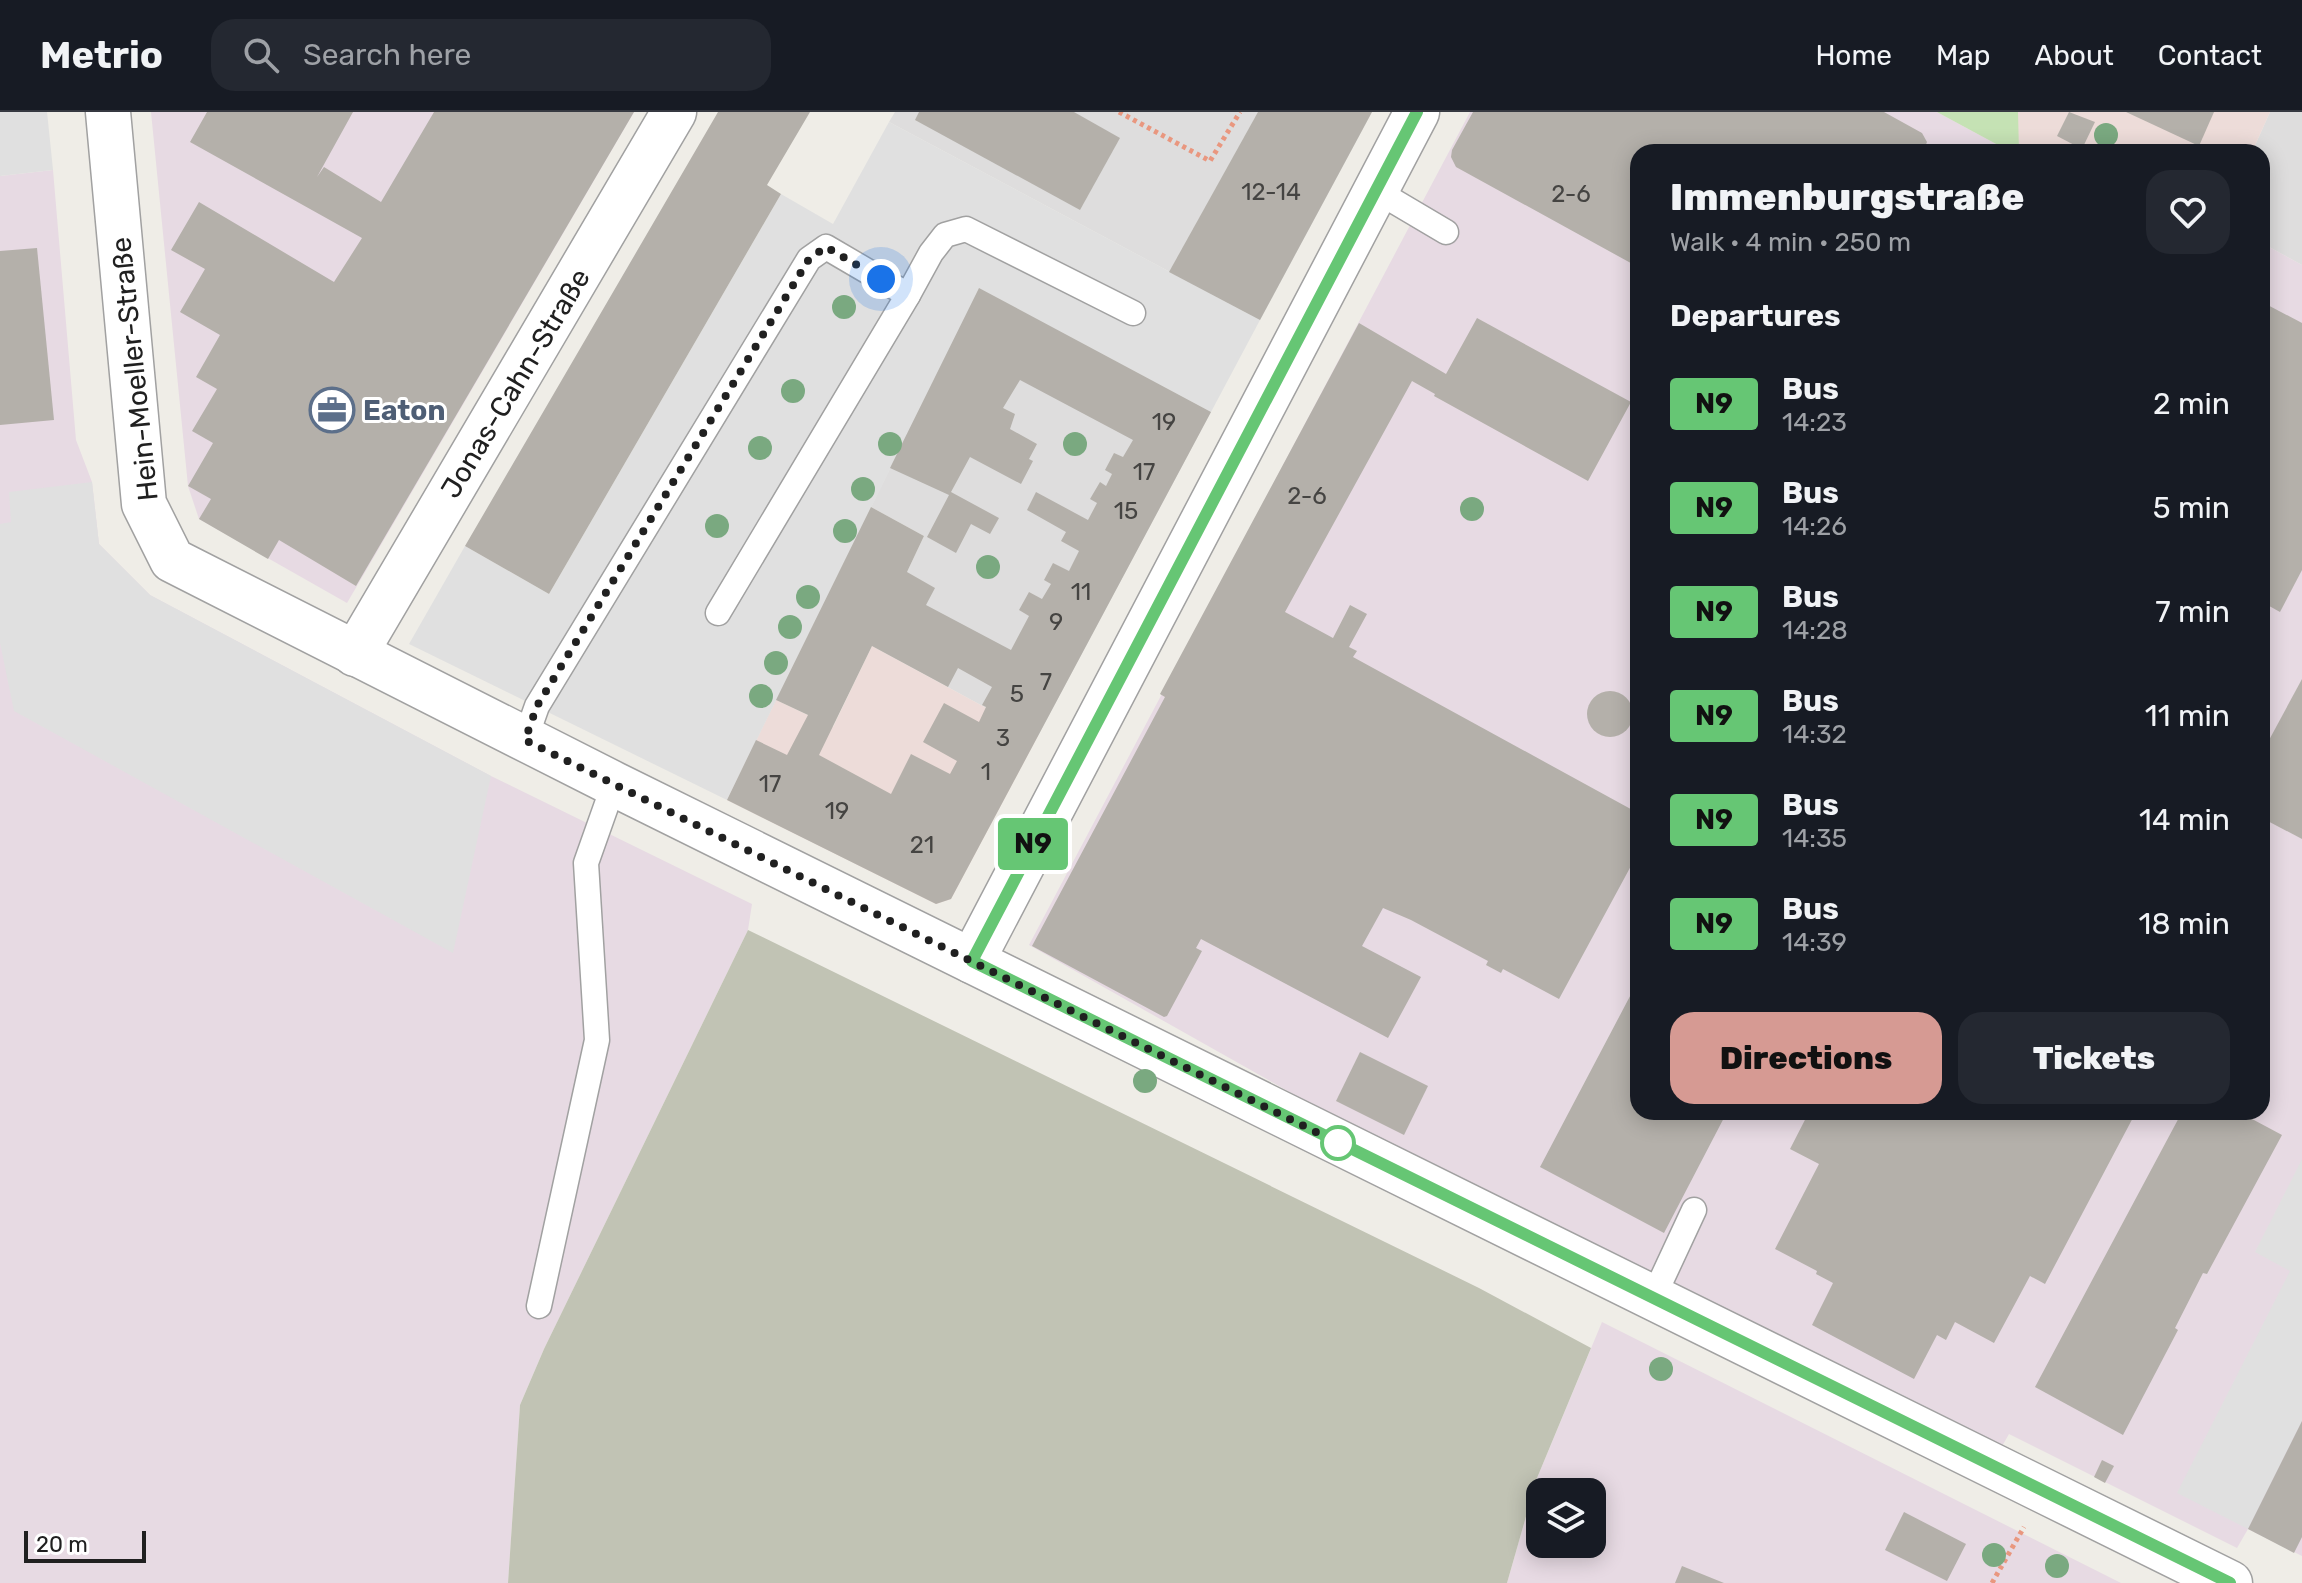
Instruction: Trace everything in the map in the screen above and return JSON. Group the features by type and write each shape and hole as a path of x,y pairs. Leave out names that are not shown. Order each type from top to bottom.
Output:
{"street":[{"name":"Hein-Moeller-Straße","path":"108,112 144,504 172,560 525,740 2230,1583"},
{"name":"Jonas-Cahn-Straße","path":"355,654 674,112"},
{"path":"972,961 1417,112"}],"lane":[{"path":"1375,190 1446,232"},
{"path":"718,613 931,253 945,235 966,229 1133,313"},
{"path":"525,740 537,706 809,259 826,247 908,295"},
{"path":"539,1306 597,1040 586,863 614,784"},
{"path":"1653,1298 1694,1210"}],"path":[{"path":"1119,112 1210,161 1240,112"},
{"path":"1992,1583 2045,1492"}],"shaded area":[{"path":"0,112 47,112 53,170 0,176"},
{"name":"Eaton","path":"151,112 634,112 347,603 199,519 188,486"},
{"path":"895,112 1372,112 1260,320 889,122"},
{"path":"1470,112 1937,112 1996,144 1630,144 1630,1120 2270,1120 2270,247 2302,265 2302,1556 2248,1529 2237,1548 2009,1434 1997,1455 1474,1196 1029,945"},
{"path":"1937,112 2270,112 2256,144 1996,144"},
{"path":"2270,112 2302,112 2302,265 2270,247 2270,144 2256,144"},
{"name":"Eaton","path":"889,122 1260,320 1211,412 979,289 727,800 409,644 465,546 549,594 781,194 833,224"},
{"path":"53,170 76,440 92,482 99,544 150,595 491,776 752,904 748,930 544,1349 520,1405 508,1583 0,1583 0,176"},
{"path":"979,288 1211,412 1038,736 872,646 924,536 871,507"},
{"path":"92,482 99,544 150,595 491,776 453,953 14,711 0,643 0,524 11,522 9,492"},
{"path":"872,646 1038,736 951,899 936,904 727,800 776,700 833,727"},
{"path":"748,930 1479,1288 1591,1348 1537,1478 1526,1478 1526,1516 1507,1583 508,1583 520,1405 544,1349"},
{"path":"2302,1159 2302,1421 2248,1529 2177,1493 2290,1271 2255,1252"},
{"path":"1602,1322 2121,1583 1507,1583 1526,1516 1526,1558 1606,1558 1606,1478 1537,1478"}],"green space":[{"path":"1937,112 2018,112 2019,144 1996,144"}],"building":[{"name":"Eaton","path":"207,112 353,112 317,177 324,167 381,202 434,112 634,112 356,586 279,540 268,559 199,519 211,499 188,486 213,443 192,431 217,389 196,377 220,335 180,312 205,269 171,250 199,202 334,282 362,238 190,142"},
{"path":"718,112 810,112 767,185 781,194 549,594 465,546"},
{"path":"919,112 1074,112 1120,138 1080,210 915,120"},
{"path":"1258,112 1372,112 1260,320 1169,272"},
{"path":"1473,112 1884,112 1922,133 1927,142 1630,144 1630,263 1456,167 1451,157"},
{"path":"2069,112 2095,122 2084,144 2072,144 2057,136"},
{"path":"2126,112 2214,112 2200,144"},
{"path":"37,248 54,420 0,425 0,251"},
{"path":"979,288 1211,412 951,899 936,904 727,800 756,740 787,755 808,715 776,700 871,507 924,536 907,572 935,588 926,605 1011,650 1029,616 1019,610 1029,592 1042,599 1051,584 1044,580 1053,563 1069,571 1079,551 1061,541 1066,532 1027,510 1036,492 1088,520 1097,503 1090,499 1100,482 1106,486 1112,474 1105,470 1114,453 1123,457 1133,440 1020,380 1003,408 1015,414 1010,429 1037,444 1029,459 1033,461 1021,484 970,457 951,492 999,518 990,534 971,524 956,553 927,537 949,495 890,468","holes":["872,646 948,687 958,668 992,687 982,705 986,707 979,722 944,703 923,742 957,761 950,774 911,754 891,794 819,755"]},
{"path":"2270,306 2302,323 2302,570 2280,612 2270,606"},
{"path":"1477,318 1630,404 1588,481 1412,381 1285,612 1333,638 1350,605 1367,614 1349,647 1357,651 1353,657 1630,809 1630,868 1559,999 1503,969 1501,973 1486,965 1488,961 1383,908 1362,946 1421,977 1388,1038 1201,939 1196,948 1202,951 1164,1017 1032,946 1165,697 1160,694 1359,323 1446,374"},
{"path":"2302,679 2302,839 2270,822 2270,738"},
{"path":"1610,691 1627,697 1630,702 1630,726 1627,731 1610,737 1593,731 1587,714 1593,697"},
{"path":"1630,996 1630,1120 1723,1120 1664,1233 1540,1167"},
{"path":"1360,1052 1428,1086 1404,1135 1336,1101"},
{"path":"1805,1120 2132,1120 2045,1284 2030,1276 1994,1343 1955,1322 1946,1340 1937,1335 1914,1379 1812,1325 1833,1283 1775,1249 1819,1164 1790,1149"},
{"path":"2178,1120 2254,1120 2282,1135 2207,1274 2203,1273 2175,1328 2178,1330 2123,1435 2035,1387"},
{"path":"2302,1421 2302,1537 2294,1553 2248,1529"},
{"path":"2102,1460 2114,1466 2105,1483 2094,1477"},
{"path":"1904,1512 1966,1544 1947,1581 1885,1550"},
{"path":"1682,1566 1724,1583 1675,1583"}],"bus line":[{"name":"N9","path":"1417,112 972,961 2230,1583"}],"place":[{"name":"Eaton","path":"332,410"}],"route":[{"path":"881,279 826,247 809,259 537,706 525,740 1338,1143"}]}
